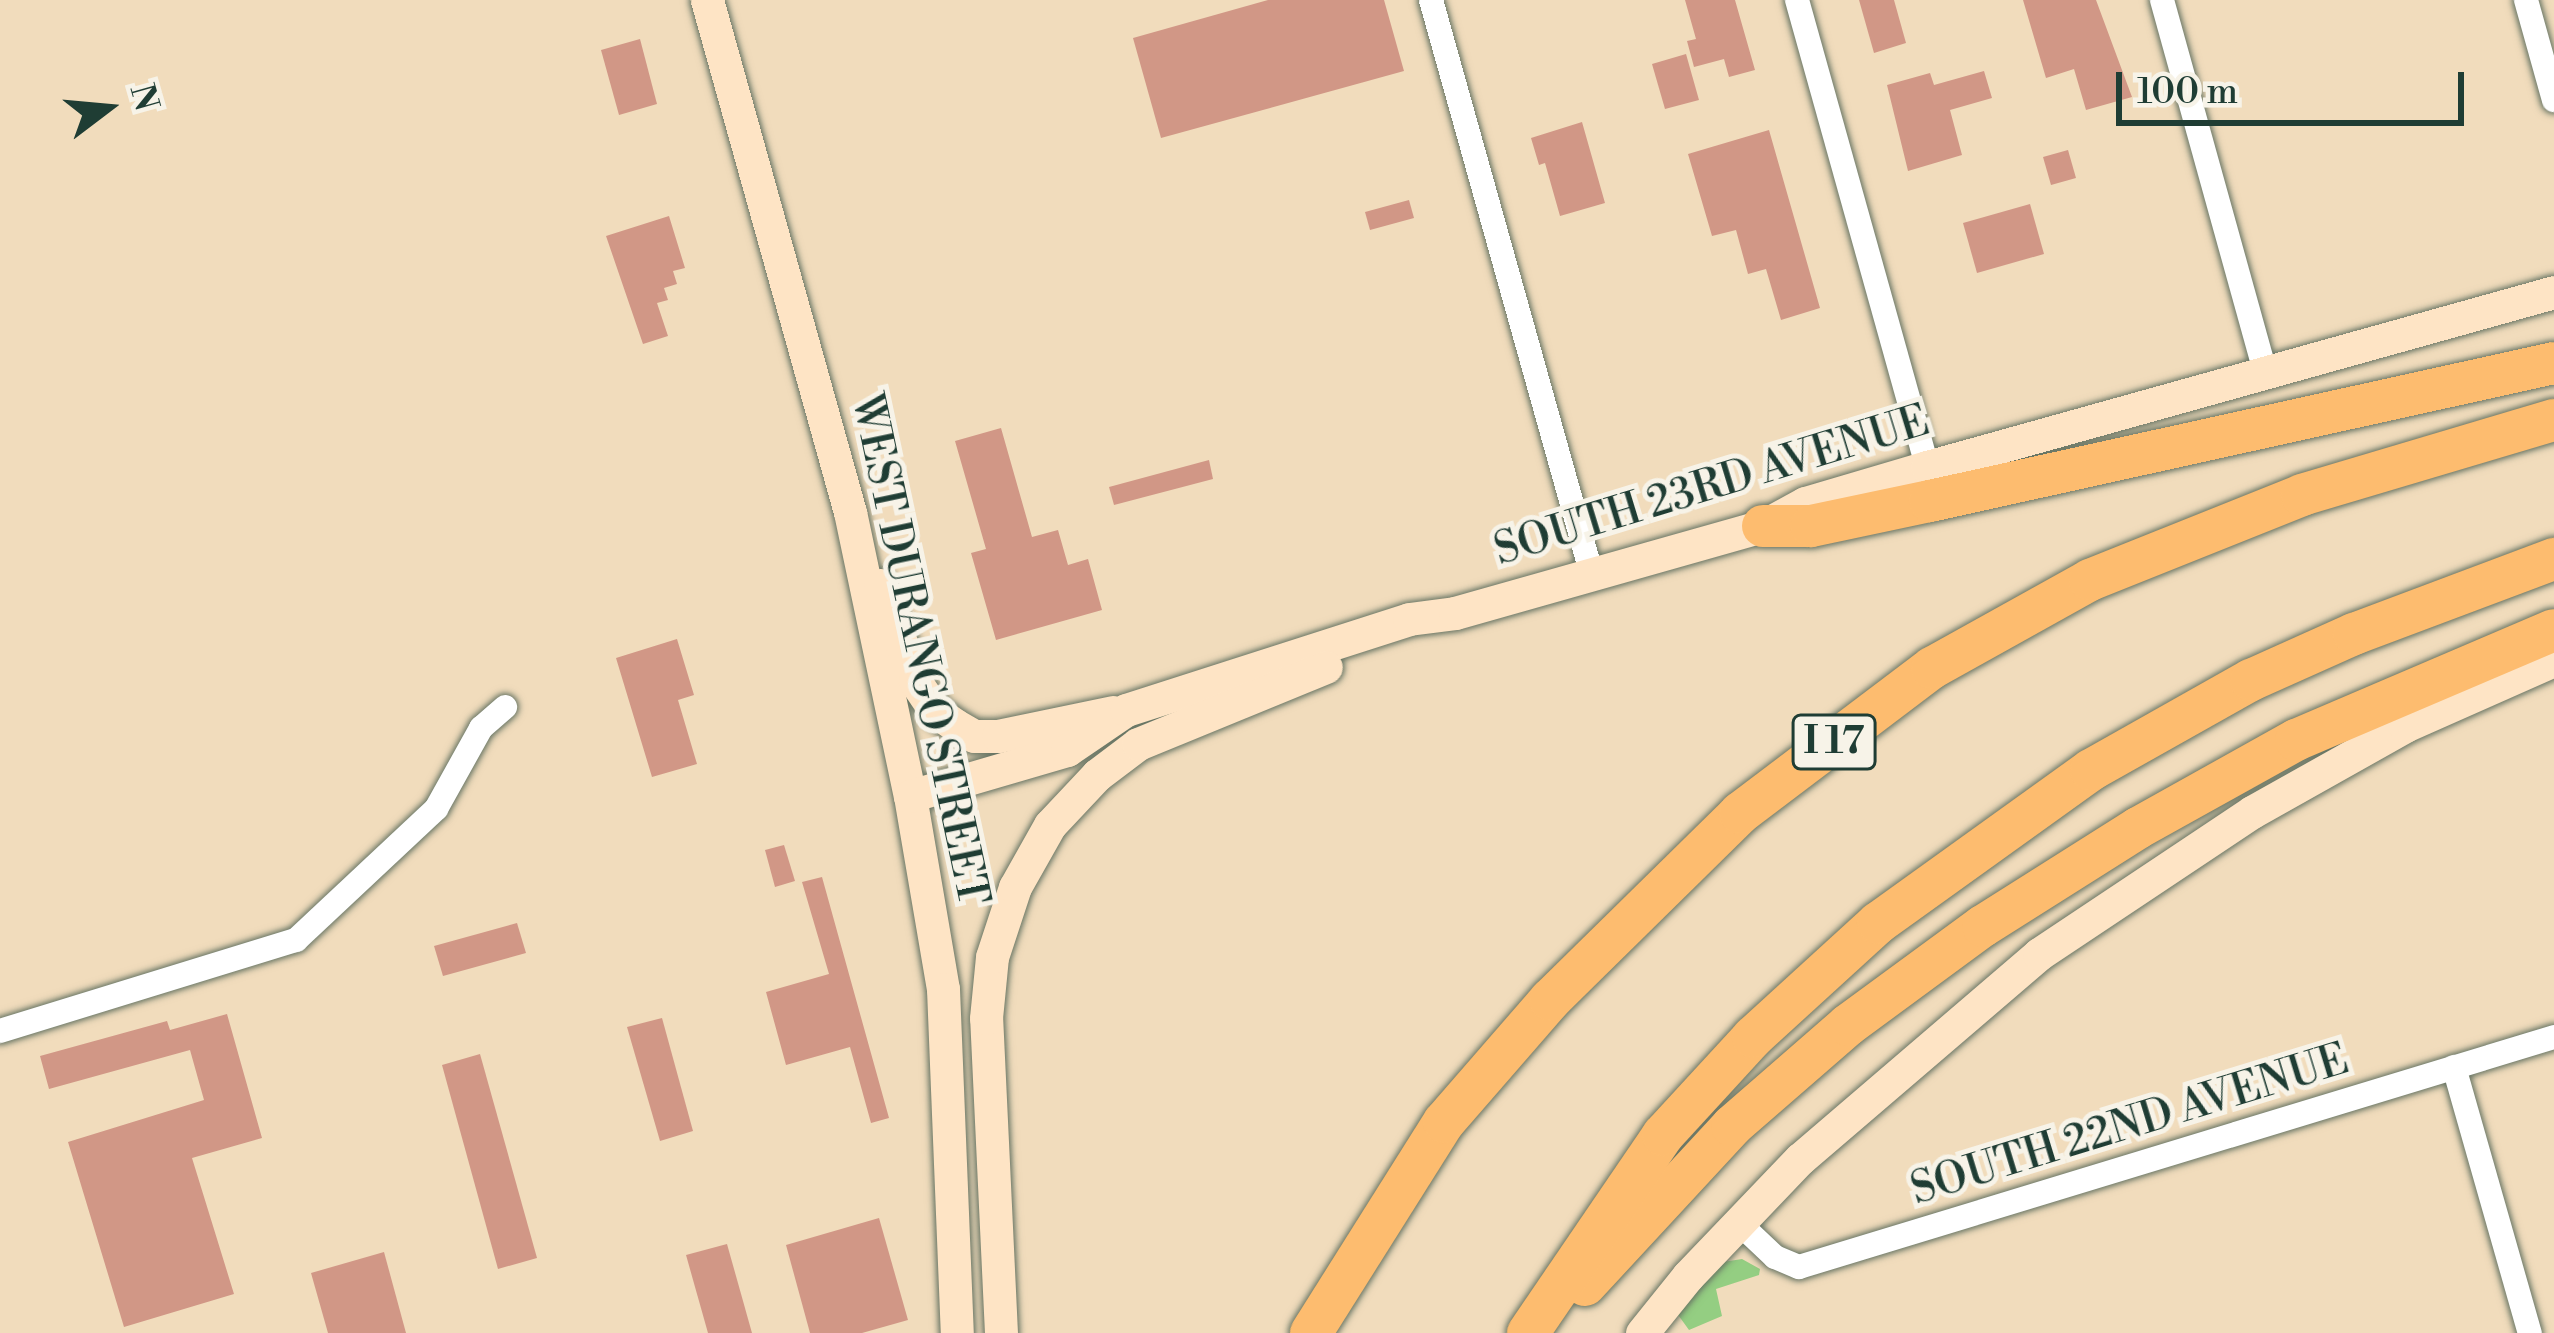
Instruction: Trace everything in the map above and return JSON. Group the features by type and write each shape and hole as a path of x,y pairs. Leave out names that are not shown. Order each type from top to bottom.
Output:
{"highway":[{"path":"1762,526 1811,526 2554,363"},
{"name":"I 17","path":"1311,1333 1444,1122 1550,1000 1740,813 1932,668 2090,580 2196,537 2302,495 2554,420"},
{"path":"1528,1333 1664,1135 1753,1036 1878,923 2090,770 2252,680 2354,634 2554,559"},
{"path":"1547,1333 1630,1232 1732,1126 1848,1025 1983,926 2138,828 2296,740 2554,630"}],"main road":[{"name":"WEST DURANGO STREET","path":"707,0 850,512 910,796 943,989 957,1333"},
{"name":"SOUTH 23RD AVENUE","path":"910,796 1067,750 1126,710 1409,619 1455,613 1762,526 1804,503 2554,292"},
{"path":"850,512 915,681 934,711 974,736 998,736 1126,710"},
{"path":"1001,1333 986,1018 992,957 1015,887 1050,825 1097,775 1138,744 1455,613"},
{"path":"1642,1333 1801,1159 1964,1014 2176,859 2405,727 2554,660"}],"street":[{"path":"1431,0 1591,572"},
{"path":"1797,0 1927,467"},
{"path":"2162,0 2265,373"},
{"path":"2526,0 2554,100"},
{"path":"0,1031 296,940 436,809 481,728 505,707"},
{"name":"SOUTH 22ND AVENUE","path":"1740,1224 1775,1257 1799,1267 2554,1036"},
{"path":"2454,1067 2530,1333"}],"green space":[{"path":"1742,1259 1760,1269 1759,1275 1716,1289 1722,1316 1689,1330 1676,1312 1723,1262"}],"building":[{"path":"1268,0 1384,0 1404,71 1161,138 1133,38"},
{"path":"1685,0 1735,0 1755,70 1729,77 1724,59 1694,67 1687,41 1696,39"},
{"path":"1859,0 1894,0 1906,43 1874,53"},
{"path":"2023,0 2096,0 2132,97 2086,110 2074,69 2046,78"},
{"path":"640,39 657,104 619,115 601,50"},
{"path":"1686,54 1699,100 1665,109 1652,64"},
{"path":"1984,71 1992,98 1950,110 1962,155 1908,171 1887,85 1930,73 1934,85"},
{"path":"1582,122 1605,203 1560,216 1545,163 1539,165 1531,138"},
{"path":"1769,130 1820,308 1781,320 1766,269 1748,274 1736,230 1712,236 1688,154"},
{"path":"2068,150 2076,178 2051,185 2043,157"},
{"path":"1409,200 1414,218 1370,230 1365,212"},
{"path":"2030,204 2044,254 1977,273 1963,223"},
{"path":"669,216 685,268 673,271 677,284 664,288 668,300 657,303 668,336 643,344 606,236"},
{"path":"1001,428 1032,537 1058,530 1068,565 1088,559 1102,610 996,640 971,553 986,549 955,441"},
{"path":"1209,460 1213,479 1114,505 1109,487"},
{"path":"677,639 694,695 678,700 697,764 652,777 616,658"},
{"path":"784,845 795,881 775,887 765,850"},
{"path":"822,877 889,1118 871,1123 850,1047 786,1065 766,992 829,974 802,882"},
{"path":"517,923 526,953 443,976 434,946"},
{"path":"227,1014 262,1138 192,1158 234,1294 124,1327 68,1142 204,1100 190,1050 49,1089 40,1056 167,1021 170,1030"},
{"path":"662,1018 693,1131 660,1141 627,1027"},
{"path":"480,1054 537,1258 498,1269 442,1065"},
{"path":"879,1218 908,1320 862,1333 810,1333 786,1245"},
{"path":"727,1244 752,1333 708,1333 686,1255"},
{"path":"384,1252 406,1333 328,1333 311,1273"}]}
